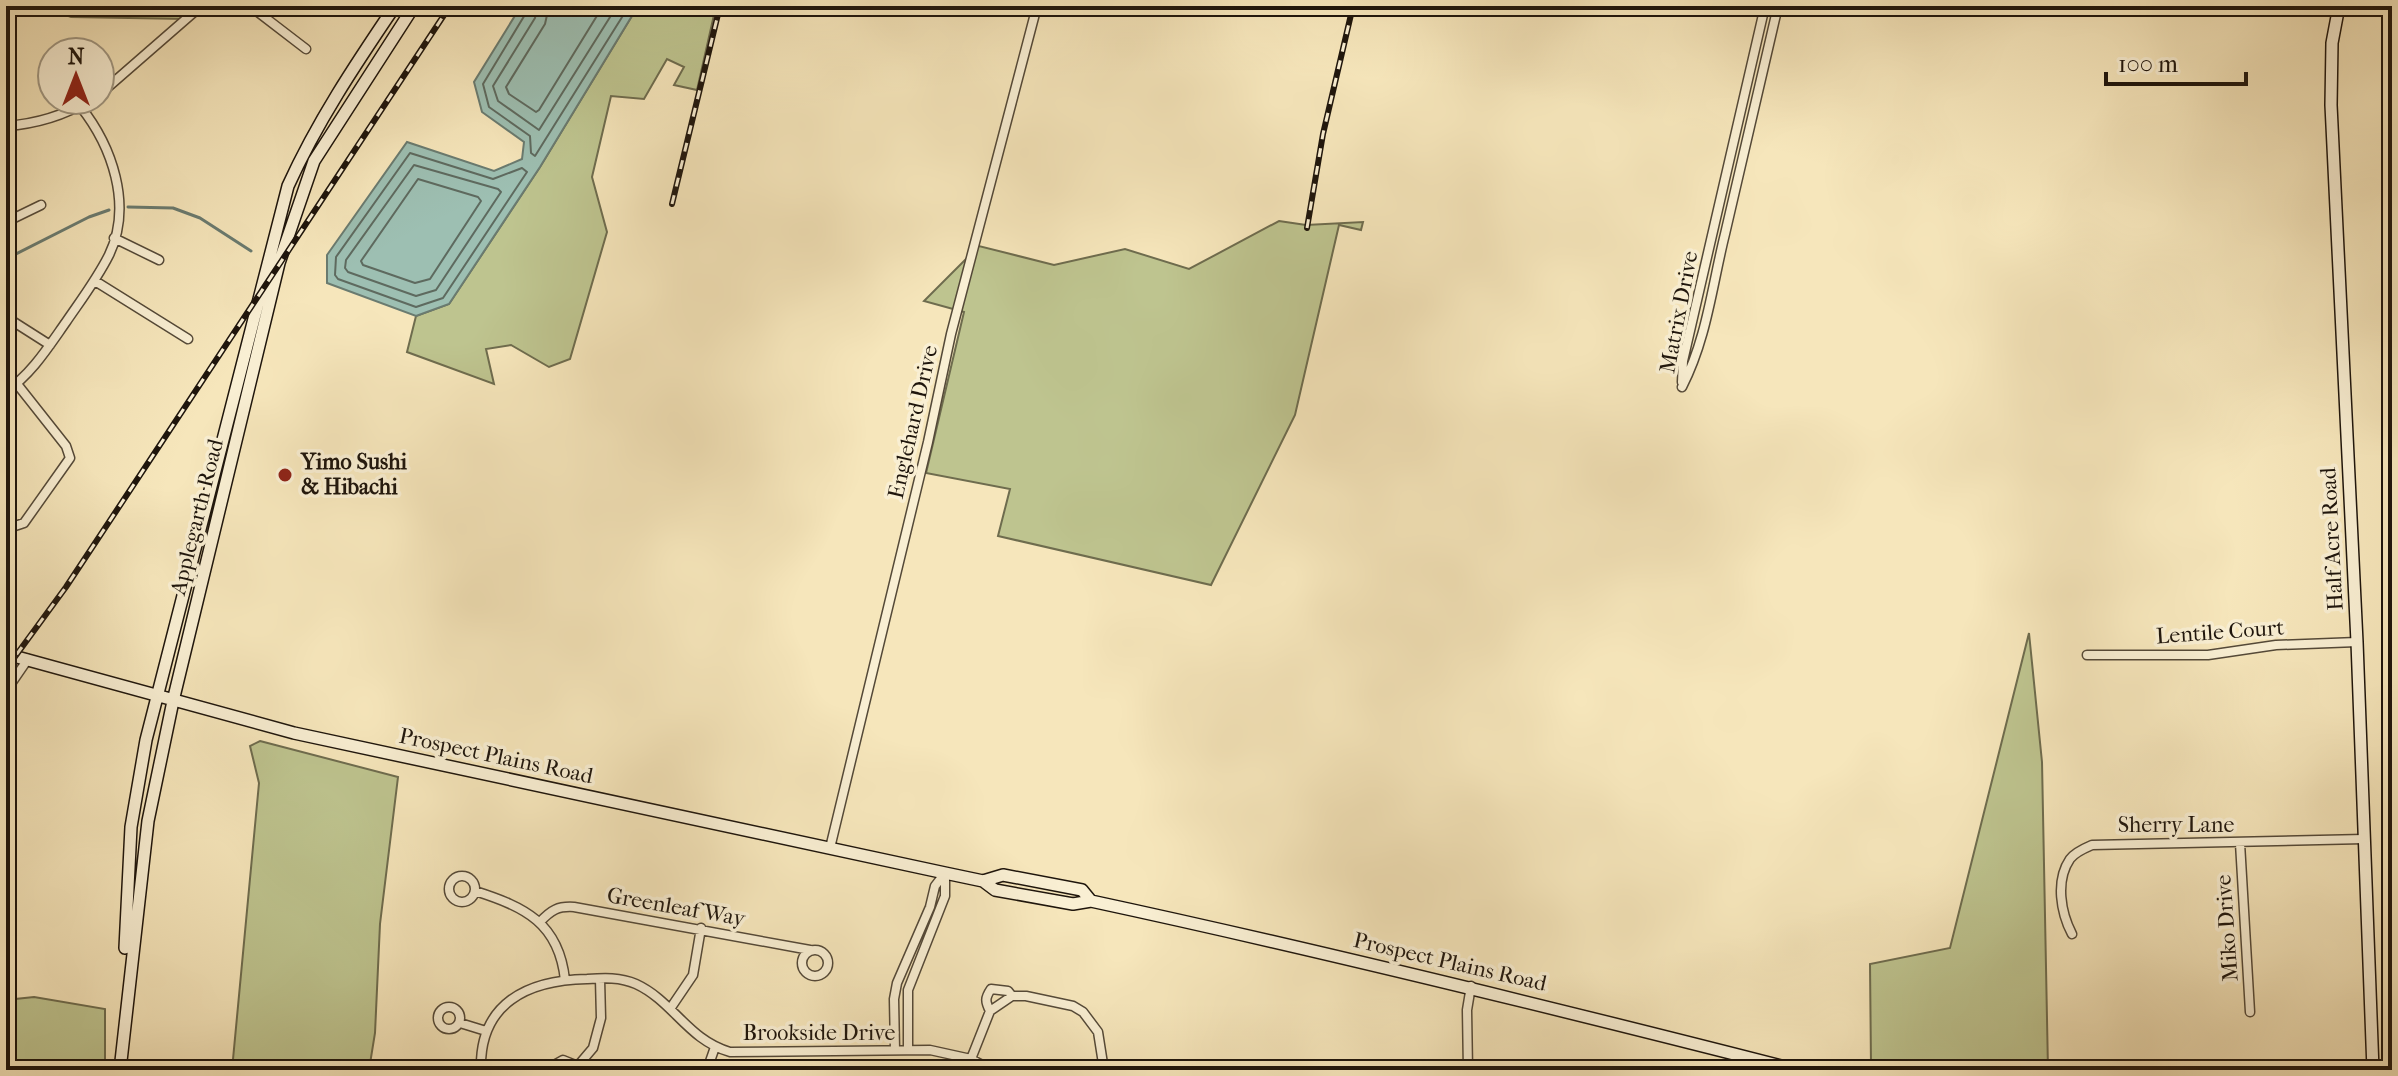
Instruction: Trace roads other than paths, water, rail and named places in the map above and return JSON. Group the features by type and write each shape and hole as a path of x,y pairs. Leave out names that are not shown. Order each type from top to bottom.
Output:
{"street":[{"path":"116,80 201,6"},
{"path":"250,6 306,49"},
{"name":"Applegarth Road","path":"119,1070 131,827 146,740 288,186 307,142 333,97 395,6"},
{"name":"Applegarth Road","path":"119,1070 144,845 173,701 279,263 314,161 414,6"},
{"name":"Englehard Drive","path":"830,848 951,334 1037,6"},
{"name":"Matrix Drive","path":"1765,6 1683,361 1682,387 1695,362 1709,315 1778,6"},
{"name":"Half Acre Road","path":"2339,6 2332,43 2331,105 2357,642 2373,1070"},
{"path":"6,126 25,125 51,116"},
{"path":"6,391 17,384 50,345 95,281 111,252 120,204 117,182 96,126 88,116"},
{"path":"6,222 41,205"},
{"path":"114,238 159,260"},
{"path":"95,281 188,339"},
{"path":"6,317 50,345"},
{"path":"6,525 24,523 70,458 66,446 17,384"},
{"name":"Lentile Court","path":"2087,655 2208,655 2276,645 2357,642"},
{"name":"Prospect Plains Road","path":"6,654 294,733 983,881 1003,875 1082,890 1091,901 1471,986 1797,1070"},
{"path":"6,691 28,659"},
{"name":"Sherry Lane","path":"2072,934 2062,906 2063,880 2070,859 2092,845 2364,839"},
{"name":"Miko Drive","path":"2240,843 2250,1012"},
{"path":"908,1050 908,990 945,896 945,873"},
{"path":"895,1050 894,999 897,983 930,907 935,886 945,873"},
{"path":"475,891 521,908 540,922 560,950 565,980"},
{"name":"Greenleaf Way","path":"540,922 551,910 561,906 701,928 810,950"},
{"path":"670,1009 693,975 701,928"},
{"path":"551,1070 563,1060 576,1069 593,1048 601,1018 600,979"},
{"name":"Brookside Drive","path":"486,1031 495,1016 514,997 539,984 565,980 621,979 634,983 670,1009 695,1035 715,1047 739,1052 930,1050 971,1059 992,1070"},
{"path":"1468,1070 1467,1010 1471,986"},
{"path":"990,1011 986,996 991,989 1008,991 1012,996"},
{"path":"971,1059 990,1011 1012,996 1026,996 1073,1006 1083,1012 1098,1032 1104,1070"},
{"path":"460,1023 486,1031 481,1070"},
{"path":"707,1070 715,1047"}],"water":[{"path":"521,6 638,6 540,167 449,304 416,316 327,283 327,255 407,142 494,171 522,159 524,142 482,112 474,82"}],"waterway":[{"path":"128,207 173,208 200,218 251,251"},
{"path":"6,259 109,210"}],"railway":[{"path":"6,669 66,587 450,6"},
{"path":"672,204 720,6"},
{"path":"1307,228 1323,134 1353,6"}],"place":[{"name":"Yimo Sushi & Hibachi","path":"285,475"}]}
